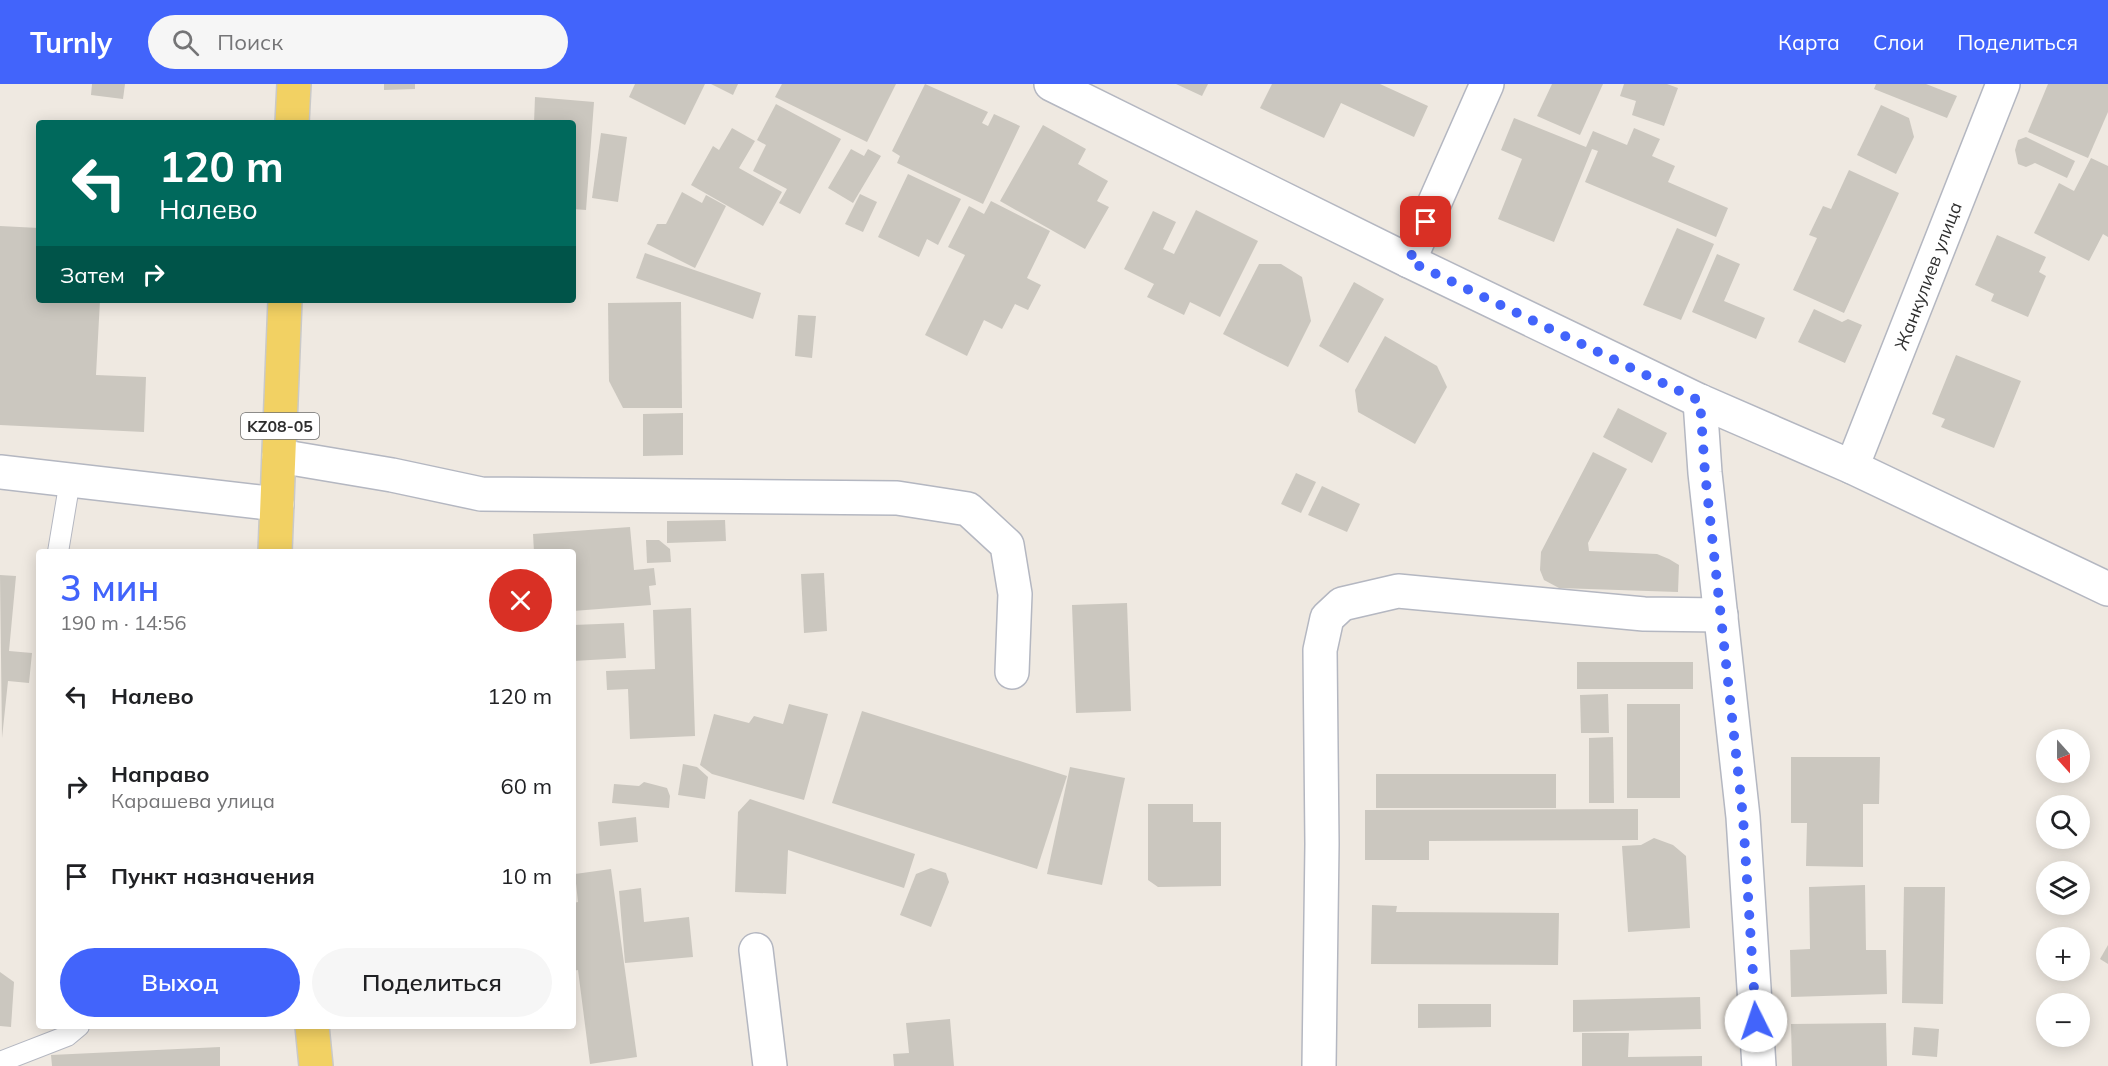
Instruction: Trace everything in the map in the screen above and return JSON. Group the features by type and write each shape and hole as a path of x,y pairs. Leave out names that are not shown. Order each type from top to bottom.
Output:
{"main road":[{"path":"292,120 294,84"},
{"name":"KZ08-05","path":"275,549 285,303"},
{"path":"312,1029 316,1066"}],"street":[{"path":"1051,84 1409,261 1700,401 1852,467 2108,589"},
{"path":"1409,261 1487,84"},
{"name":"Жанкулиев улица","path":"1852,467 2003,84"},
{"path":"1700,401 1705,473 1743,817 1759,1066"},
{"path":"279,456 392,475 481,494 897,498 968,509 1006,545 1015,594 1012,672"},
{"path":"0,472 277,504"},
{"path":"1319,1066 1322,844 1320,650 1328,618 1342,604 1398,591 1644,614 1721,615"},
{"path":"756,950 770,1066"}],"lane":[{"path":"58,549 70,480"},
{"path":"0,1062 67,1036 75,1029"}],"building":[{"path":"92,84 125,84 123,99 91,95"},
{"path":"384,84 415,84 415,89 384,90"},
{"path":"635,84 705,84 685,125 629,97"},
{"path":"711,84 738,84 733,95"},
{"path":"782,84 896,84 867,142 775,97"},
{"path":"925,84 988,112 982,123 988,126 994,114 1020,126 983,204 897,163 900,156 892,151"},
{"path":"1176,84 1208,84 1202,96"},
{"path":"1272,84 1380,84 1428,106 1414,137 1341,103 1324,138 1260,108"},
{"path":"1552,84 1603,84 1580,135 1537,116"},
{"path":"1624,84 1667,84 1678,88 1664,126 1632,115 1636,101 1620,96"},
{"path":"1876,84 1926,84 1957,96 1947,118 1874,89"},
{"path":"2048,84 2108,84 2108,112 2088,158 2028,132"},
{"path":"535,97 594,102 586,210 576,209 576,120 534,120"},
{"path":"776,104 841,139 800,214 779,203 787,189 753,171 766,145 757,140"},
{"path":"1881,105 1909,118 1914,137 1896,174 1857,155"},
{"path":"1514,118 1586,147 1593,131 1627,145 1634,128 1660,139 1652,156 1675,166 1668,182 1728,208 1716,237 1585,182 1598,151 1592,149 1554,242 1498,219 1522,159 1501,150"},
{"path":"1043,125 1086,149 1078,164 1108,181 1097,201 1109,207 1085,249 1000,201"},
{"path":"732,128 755,141 739,168 782,192 763,226 691,185 713,146 719,150"},
{"path":"601,133 627,137 618,202 592,198"},
{"path":"2026,137 2075,161 2067,178 2035,163 2026,167 2018,164 2015,150 2018,140"},
{"path":"851,149 864,156 868,149 881,156 853,203 828,188"},
{"path":"2091,158 2108,166 2108,237 2103,234 2089,261 2034,233 2059,183 2074,191"},
{"path":"1849,170 1899,193 1844,313 1793,290 1817,238 1809,235 1823,206 1831,209"},
{"path":"908,174 961,199 938,245 927,239 919,257 878,237"},
{"path":"682,192 702,203 706,195 726,206 695,268 647,244 657,224 666,224"},
{"path":"860,194 877,202 863,232 845,224"},
{"path":"991,201 1050,231 1027,278 1041,285 1028,310 1015,304 1002,329 984,320 967,356 925,335 965,255 948,247 969,206 984,214"},
{"path":"1196,210 1258,241 1220,317 1190,302 1184,315 1147,297 1154,284 1124,269 1153,211 1176,222 1163,249 1174,254"},
{"path":"0,226 36,228 36,303 100,303 96,375 146,377 144,432 0,425"},
{"path":"1677,228 1714,244 1681,320 1643,305"},
{"path":"1997,235 2046,257 2039,272 2046,276 2028,317 1991,301 1994,294 1975,285"},
{"path":"645,253 761,293 753,319 636,278"},
{"path":"1717,254 1740,264 1724,301 1765,318 1756,339 1692,312"},
{"path":"1259,264 1281,264 1302,277 1311,321 1288,367 1223,334"},
{"path":"1354,282 1384,299 1348,363 1319,346"},
{"path":"681,302 682,408 623,408 609,381 608,303"},
{"path":"1814,309 1842,322 1848,319 1862,325 1845,363 1798,342"},
{"path":"798,315 816,316 812,358 795,356"},
{"path":"1385,336 1437,366 1447,387 1415,444 1358,412 1355,390"},
{"path":"1956,355 2021,381 1994,448 1941,427 1945,419 1932,414"},
{"path":"1618,408 1667,433 1652,463 1603,437"},
{"path":"683,413 683,455 643,456 643,414"},
{"path":"1593,452 1627,469 1588,543 1589,551 1657,554 1669,559 1679,565 1678,592 1559,588 1544,580 1540,570 1541,552"},
{"path":"1296,473 1316,482 1301,513 1281,504"},
{"path":"1322,486 1360,504 1347,532 1308,515"},
{"path":"725,520 726,541 667,543 667,521"},
{"path":"630,527 634,570 654,568 656,585 649,586 651,605 576,611 576,549 534,549 533,534"},
{"path":"646,540 659,540 670,549 671,562 647,563"},
{"path":"824,573 827,631 804,633 801,574"},
{"path":"0,575 16,576 9,651 32,653 29,683 8,681 2,738"},
{"path":"1127,603 1131,711 1076,713 1072,605"},
{"path":"691,608 695,736 630,739 628,689 607,690 606,671 655,669 653,610"},
{"path":"624,623 626,658 576,661 576,625"},
{"path":"1577,662 1693,662 1693,689 1577,689"},
{"path":"1608,694 1609,733 1581,733 1580,695"},
{"path":"789,704 828,714 804,800 712,774 700,765 714,714 749,723 754,716 783,724"},
{"path":"1627,704 1680,704 1680,798 1627,798"},
{"path":"862,711 1067,776 1037,869 832,803"},
{"path":"1613,737 1614,803 1589,803 1589,738"},
{"path":"1791,757 1880,757 1879,804 1863,804 1863,867 1806,866 1807,823 1791,823"},
{"path":"683,764 697,767 708,777 705,799 678,795"},
{"path":"1070,767 1125,778 1102,885 1047,874"},
{"path":"1376,774 1556,774 1556,808 1376,808"},
{"path":"644,782 667,788 670,796 669,808 612,803 614,784 639,786"},
{"path":"750,799 915,854 904,888 788,850 786,894 735,892 738,812"},
{"path":"1148,804 1193,804 1193,822 1221,822 1221,886 1158,887 1148,880"},
{"path":"1638,809 1638,840 1429,841 1429,860 1365,860 1365,810"},
{"path":"636,817 638,842 600,846 598,822"},
{"path":"1654,838 1673,845 1686,856 1690,928 1628,932 1622,846 1641,845"},
{"path":"931,868 946,873 949,882 931,927 900,915 916,874"},
{"path":"611,869 637,1057 590,1064 578,970 576,970 576,902 578,902 576,874"},
{"path":"1865,885 1866,950 1886,950 1887,994 1791,997 1790,950 1810,949 1809,887"},
{"path":"1904,887 1945,887 1943,1004 1902,1003"},
{"path":"641,888 644,922 689,917 693,957 625,963 619,891"},
{"path":"1372,905 1397,906 1396,912 1559,913 1558,965 1371,964"},
{"path":"2108,945 2108,964 2100,959"},
{"path":"0,972 14,982 11,1027 0,1026"},
{"path":"1700,997 1701,1029 1573,1032 1573,1000"},
{"path":"1418,1004 1491,1004 1491,1027 1418,1028"},
{"path":"950,1019 954,1066 894,1066 893,1054 909,1053 906,1023"},
{"path":"1886,1023 1887,1066 1792,1066 1791,1024"},
{"path":"1914,1027 1939,1029 1937,1057 1912,1055"},
{"path":"1582,1033 1629,1033 1628,1057 1702,1056 1702,1066 1582,1066"},
{"path":"220,1047 220,1066 52,1066 51,1055"}],"route":[{"path":"1426,222 1409,261 1700,401 1705,473 1743,817 1756,1021"}]}
